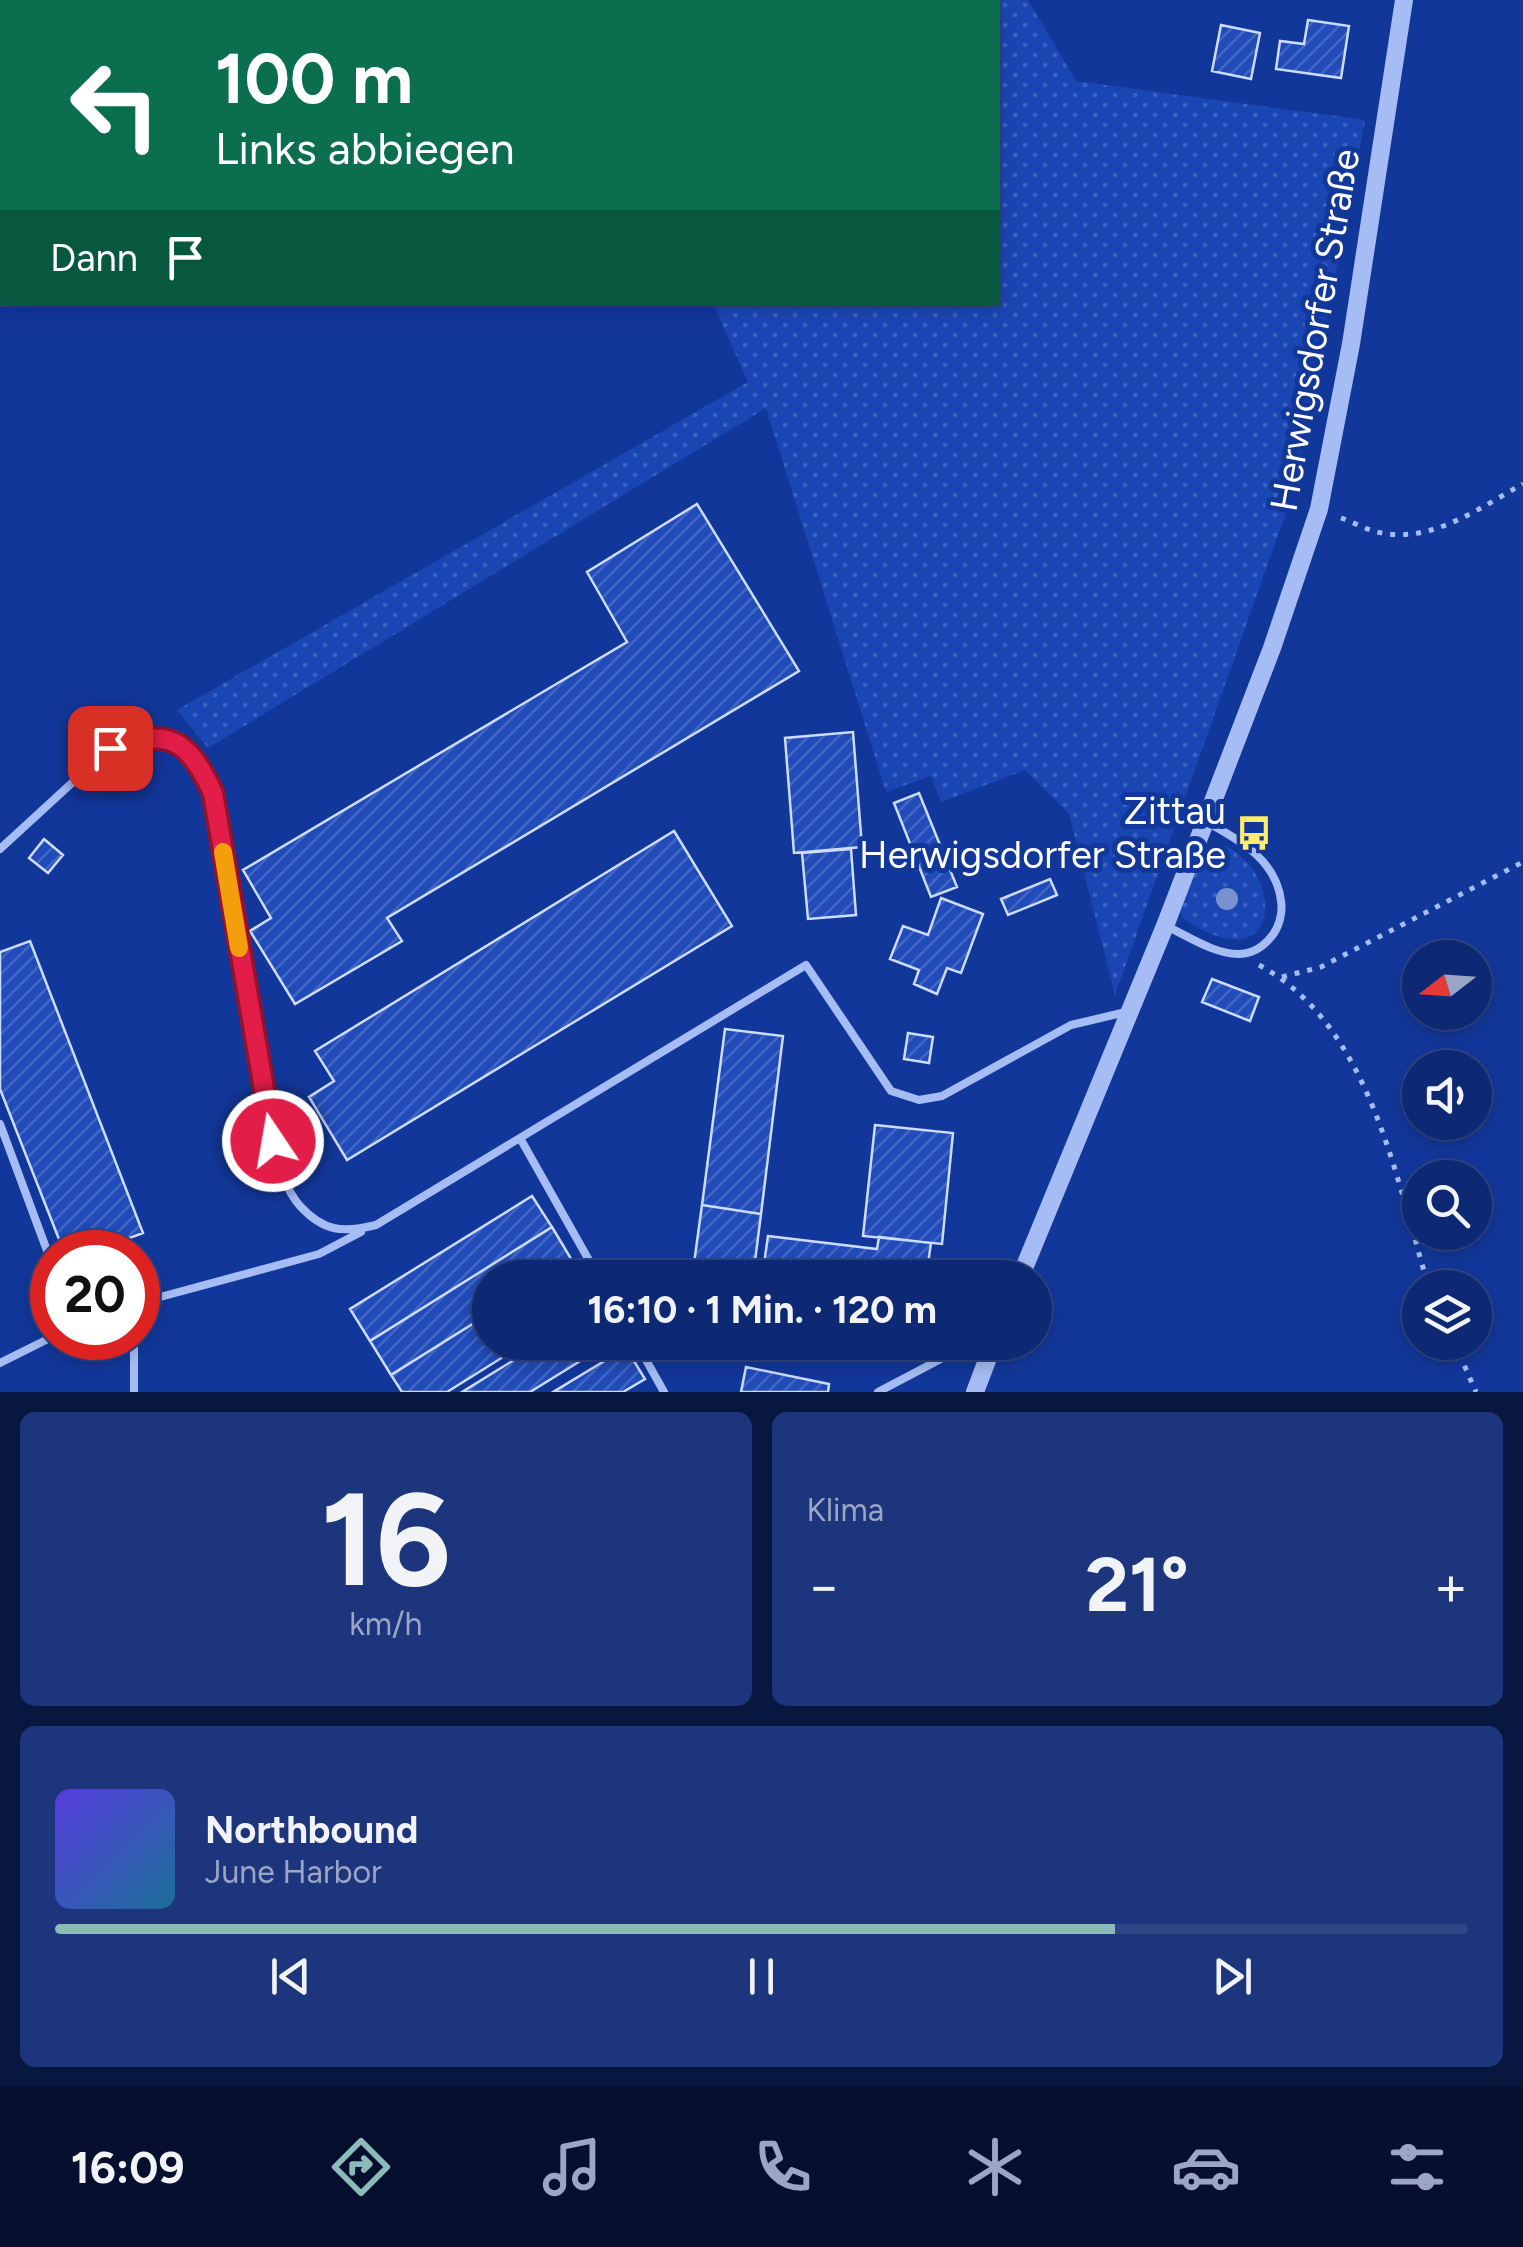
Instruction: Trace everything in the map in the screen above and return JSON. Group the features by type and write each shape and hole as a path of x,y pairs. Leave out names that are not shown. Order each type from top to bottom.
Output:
{"street":[{"name":"Herwigsdorfer Straße","path":"1027,1260 1206,821 1320,509 1351,344 1404,0"},
{"path":"975,1392 987,1360"}],"lane":[{"path":"0,849 110,748 137,739 161,739 182,745 199,764 213,793 280,1172 297,1203 318,1222 347,1232 376,1225"},
{"path":"1165,926 1239,954 1262,948 1276,931 1282,908 1279,885 1265,861 1244,842 1206,821"},
{"path":"160,1297 319,1254 376,1225 806,965 892,1091 918,1100 942,1096 1071,1025 1130,1011"},
{"path":"0,1124 39,1230"},
{"path":"520,1138 589,1260"},
{"path":"0,1363 30,1348"},
{"path":"134,1360 134,1392"},
{"path":"646,1360 664,1392"},
{"path":"878,1392 939,1360"}],"path":[{"path":"1320,509 1379,533 1422,535 1523,484"},
{"path":"1282,977 1321,967 1523,862"},
{"path":"1239,954 1282,977 1308,1000 1353,1062 1390,1153 1425,1270"},
{"path":"1462,1360 1476,1392"}],"shaded area":[{"path":"1000,0 1028,0 1076,81 1365,120 1294,490 1115,995 1069,814 1025,770 941,802 931,776 886,792 766,408 208,748 177,710 748,382 714,305 1000,305"},
{"path":"1217,843 1240,855 1255,874 1264,895 1265,915 1257,931 1241,939 1216,936 1182,918 1180,911 1203,852"}],"building":[{"path":"1308,20 1349,26 1341,78 1276,69 1280,41 1304,44"},
{"path":"1221,25 1260,33 1251,79 1212,71"},
{"path":"697,504 799,671 387,918 402,941 295,1004 250,931 271,918 243,870 627,642 587,572"},
{"path":"853,732 862,847 794,853 785,738"},
{"path":"919,793 957,887 931,897 894,803"},
{"path":"674,831 732,926 347,1160 309,1097 334,1081 315,1051"},
{"path":"44,839 63,855 48,873 29,858"},
{"path":"851,849 856,915 808,919 802,853"},
{"path":"1050,879 1057,895 1008,915 1001,899"},
{"path":"941,898 983,914 961,973 947,968 937,994 914,984 919,970 890,959 903,926 928,935"},
{"path":"30,941 142,1230 55,1230 0,1089 0,952"},
{"path":"1212,979 1259,997 1250,1021 1202,1002"},
{"path":"725,1029 783,1036 761,1214 702,1205"},
{"path":"908,1033 933,1037 929,1063 904,1059"},
{"path":"875,1125 953,1133 942,1244 863,1236"},
{"path":"532,1196 552,1227 499,1260 472,1260 472,1277 370,1341 350,1309"},
{"path":"702,1205 761,1214 755,1260 694,1260"},
{"path":"552,1227 572,1260 499,1260"},
{"path":"768,1236 877,1249 879,1237 931,1243 929,1260 765,1260"},
{"path":"472,1277 472,1324 391,1375 370,1341"},
{"path":"472,1324 472,1360 498,1360 447,1392 402,1392 391,1375"},
{"path":"514,1360 582,1360 530,1392 462,1392"},
{"path":"606,1360 633,1360 645,1379 623,1392 553,1392"},
{"path":"746,1367 829,1384 828,1392 741,1392"}],"slow traffic":[{"path":"223,852 239,948"}],"place":[{"name":"Zittau Herwigsdorfer Straße","path":"1254,833"}],"route":[{"path":"110,748 137,739 161,739 182,745 199,764 213,793 273,1141"}]}
